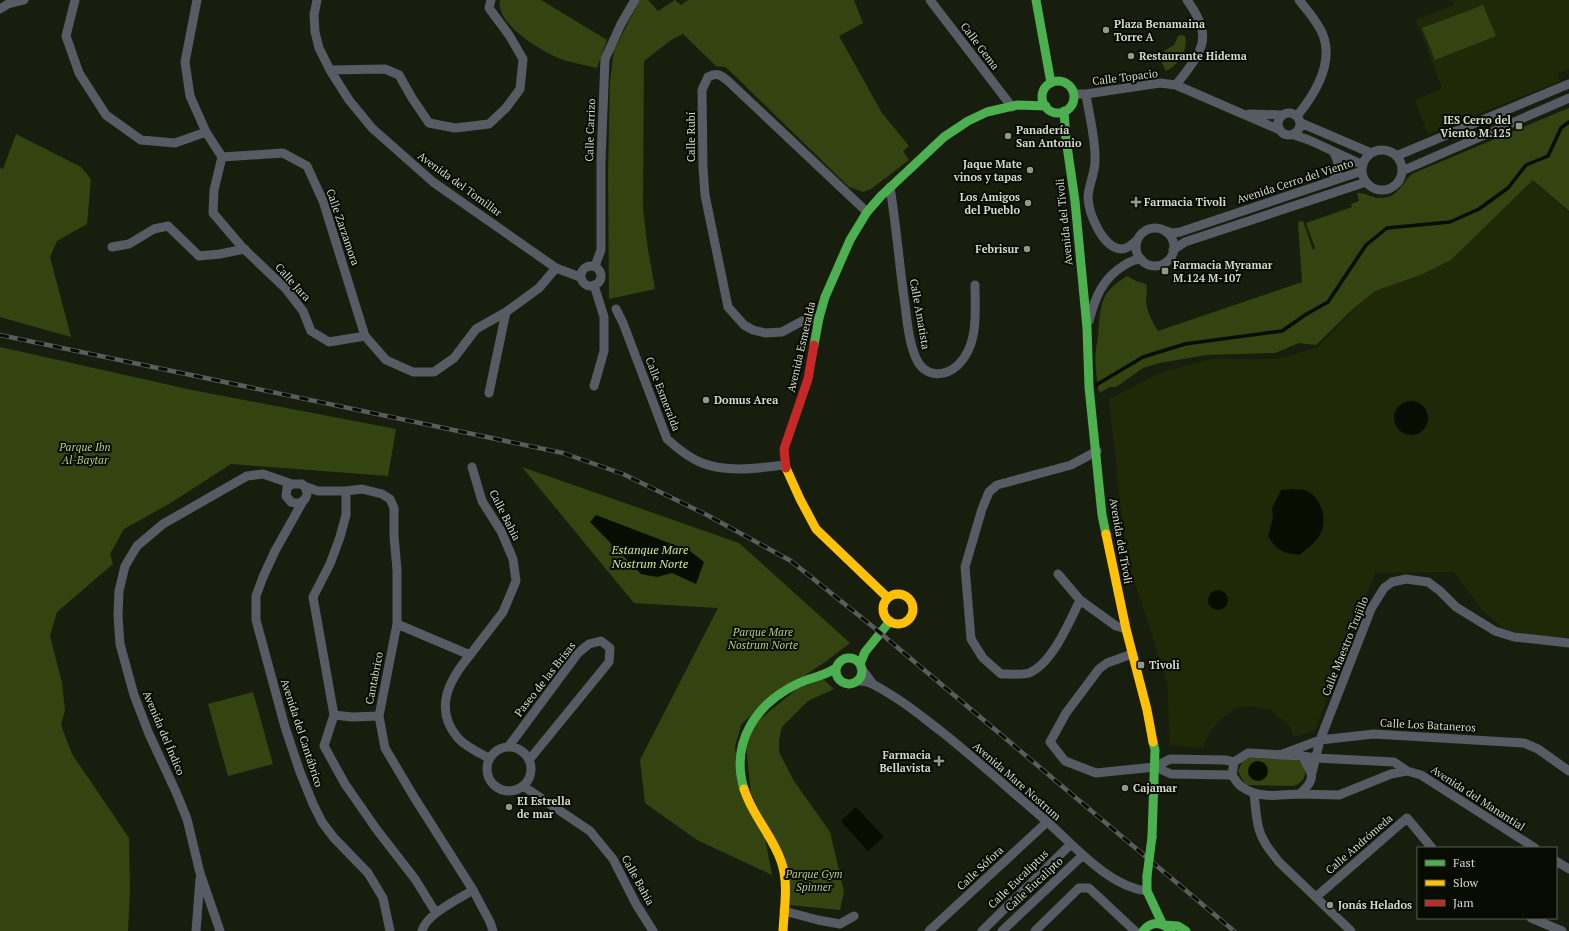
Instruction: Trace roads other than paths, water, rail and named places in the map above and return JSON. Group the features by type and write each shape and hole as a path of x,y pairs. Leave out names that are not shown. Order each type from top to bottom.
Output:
{"street":[{"path":"0,9 8,4 24,0"},
{"path":"75,0 66,36 79,73 106,115 141,140 175,143 206,132"},
{"path":"197,0 185,62 190,96 206,132 222,157"},
{"name":"Avenida del Tomillar","path":"317,0 314,15 315,32 319,48 330,70 349,100 372,128 433,182 556,268 580,277"},
{"path":"330,70 385,69 399,75 429,123 455,128 489,124 506,108 520,89 523,60 509,35 489,8 491,0"},
{"name":"Calle Carrizo","path":"595,266 600,250 601,160 605,59 621,24 635,0"},
{"name":"Calle Gema","path":"930,0 1015,106"},
{"path":"1036,0 1046,51 1047,86 1043,98 1047,108 1054,112 1064,111 1071,106 1074,94 1072,89 1055,68 1046,51"},
{"path":"1176,85 1194,61 1201,47 1202,25 1187,0"},
{"path":"1294,135 1299,130 1299,119 1319,82 1326,60 1324,36 1315,20 1299,0"},
{"name":"Calle Rubí","path":"818,318 806,319 782,332 765,333 753,330 744,325 728,307 705,195 703,168 702,90 708,77 715,74 721,75 867,212"},
{"path":"1047,86 1055,81 1066,82"},
{"name":"Calle Topacio","path":"1074,94 1086,94 1160,83 1176,85 1280,130"},
{"path":"1396,156 1569,84"},
{"name":"Avenida Esmeralda","path":"1015,106 1047,86"},
{"path":"1086,94 1095,161 1088,196 1091,214 1100,234 1115,247 1122,249 1130,246 1144,231 1149,228 1160,229 1166,231 1172,240 1173,250 1168,260 1163,264 1151,265 1140,259 1136,250 1137,240"},
{"path":"1402,171 1569,98"},
{"name":"Avenida Esmeralda","path":"888,598 816,529 800,499 785,465 784,449 808,379 818,318 824,297 850,240 867,212 890,187 944,137 968,121 987,112 1015,106 1047,108"},
{"name":"Avenida del Tívoli","path":"1047,108 1066,139"},
{"name":"Avenida del Tívoli","path":"1064,111 1066,139 1075,200 1087,328 1089,388 1102,516 1126,629 1147,710 1155,750 1152,838 1147,876 1148,893 1146,928"},
{"path":"1244,114 1283,115 1290,113 1299,119 1371,153"},
{"path":"1283,115 1278,123 1280,130 1287,135 1294,135 1333,151 1362,168"},
{"path":"1384,150 1396,156 1400,161 1402,171 1398,182 1388,189 1376,189 1366,182 1362,168 1365,160 1371,153 1384,150"},
{"path":"1333,151 1339,161 1338,172 1333,180"},
{"name":"Calle Zarzamora","path":"222,157 283,153 307,166 323,201 365,336"},
{"name":"Calle Jara","path":"222,157 214,190 213,213 230,234 285,288 303,311 311,331 329,342 365,336"},
{"name":"Avenida Cerro del Viento","path":"1166,231 1173,233 1180,232 1333,180 1362,168"},
{"name":"Avenida Cerro del Viento","path":"1173,250 1185,242 1366,182"},
{"name":"Calle Amatista","path":"890,187 908,324 916,359 929,373 936,375 952,370 960,363 968,351 973,337 975,285"},
{"path":"112,247 129,244 154,229 168,226 199,256 245,249"},
{"path":"1087,328 1094,301 1101,286 1120,268 1129,262 1140,259"},
{"path":"595,266 600,271 601,278 594,286 585,285 580,277 584,267 595,266"},
{"path":"365,336 386,360 413,372 434,372 454,358 476,329 506,312 539,288 556,268"},
{"path":"594,286 604,317 604,351 594,386"},
{"name":"Calle Esmeralda","path":"616,309 623,323 667,439 680,450 702,463 723,468 751,468 785,465"},
{"path":"489,393 506,312"},
{"path":"1080,600 1063,635 1046,660 1028,673 1000,674 983,658 972,639 965,567 982,509 989,492 997,485 1071,465 1096,451"},
{"name":"Calle Bahia","path":"472,467 482,501 501,531 513,559 516,581 503,612 457,671 445,696 448,723 459,738 472,749 489,758"},
{"path":"263,474 292,484 298,483 304,486 307,491 305,499"},
{"path":"263,474 286,492"},
{"name":"Avenida del Índico","path":"220,931 200,873 186,819 176,792 149,734 134,694 120,644 118,616 119,591 125,566 137,546 163,524 247,476 263,474"},
{"path":"292,484 289,485 286,492 286,496 291,502 296,503 318,491"},
{"name":"Cantabrico","path":"304,486 318,491 346,491 362,489 382,494 390,499 394,508 394,536 397,570 397,624 379,716 385,748 473,890 490,922 493,931"},
{"path":"346,491 346,515 340,537 330,564 313,597 334,715 324,746 353,795 377,830 415,879 436,913"},
{"name":"Avenida del Cantábrico","path":"305,499 289,526 263,577 256,596 256,620 285,728 313,804 322,822 334,838 368,873 383,898 390,931"},
{"name":"Avenida del Cantábrico","path":"289,526 291,502"},
{"path":"1058,574 1080,600 1116,626 1126,629"},
{"name":"Calle Maestro Trujillo","path":"1312,773 1320,740 1371,610 1384,588 1392,582 1406,579 1428,582 1440,591 1456,607 1495,631 1514,637 1569,643"},
{"path":"892,595 903,595 911,601 913,606 912,616 909,620 900,624 886,618 884,606 888,598 892,595"},
{"path":"858,664 865,652 890,621"},
{"path":"397,624 470,655"},
{"name":"Paseo de las Brisas","path":"508,746 578,653 589,644 601,641 610,648 609,662 529,760"},
{"path":"1132,654 1107,663 1099,669 1066,713 1050,742 1066,761 1096,773 1155,767 1170,759 1225,760 1234,762 1232,775 1241,787 1254,794 1272,796 1300,794 1339,795 1391,774 1407,771"},
{"path":"783,931 786,892 781,862 768,835 751,807 740,779 740,748 751,722 766,706 795,684 826,674 836,668 840,660 844,658 858,664 862,673 858,681 850,684 841,682 838,678 826,674"},
{"name":"Avenida Mare Nostrum","path":"858,664 873,684"},
{"path":"836,668 838,678"},
{"name":"Avenida Mare Nostrum","path":"858,681 866,681 873,684 907,705 924,718 964,750 1111,878 1137,890 1148,893"},
{"path":"334,715 352,718 379,716"},
{"name":"Calle Los Bataneros","path":"1280,755 1320,740 1374,734 1524,743 1538,749 1569,771"},
{"path":"508,746 520,749 526,754 531,770 529,778 523,786 518,789 507,791 495,786 488,776 486,768 489,758 494,752 500,748 508,746"},
{"name":"Avenida del Manantial","path":"1234,762 1248,753 1394,762 1407,771 1421,775 1533,847"},
{"path":"1300,794 1310,785 1312,773 1302,756"},
{"path":"1155,767 1171,774 1232,775"},
{"name":"Calle Bahia","path":"523,786 590,831 613,859 636,904 653,931"},
{"path":"1254,794 1259,828 1263,840 1279,862 1351,931"},
{"name":"Calle Andrómeda","path":"1316,897 1407,818 1431,847"},
{"name":"Calle Sófora","path":"929,931 1047,822"},
{"name":"Calle Eucaliptus","path":"982,931 1071,844"},
{"name":"Calle Eucalipto","path":"1002,931 1083,855"},
{"path":"1557,862 1569,869"},
{"path":"1048,867 1055,870 1057,879"},
{"path":"196,931 200,873"},
{"path":"1035,931 1079,888 1089,888 1134,931"},
{"path":"422,931 423,927 436,913 473,890"},
{"path":"1148,893 1166,926"},
{"path":"784,911 840,924 854,916"},
{"path":"1533,919 1562,931"},
{"path":"1146,928 1153,924 1178,926 1186,931"}],"water":[{"path":"1411,401 1423,406 1428,418 1423,430 1411,435 1399,430 1394,418 1399,406"},
{"path":"1281,490 1305,490 1311,493 1320,504 1323,518 1323,525 1318,538 1300,555 1281,550 1274,545 1268,536 1273,518 1272,508"},
{"name":"Estanque Mare Nostrum Norte","path":"596,515 690,551 704,562 696,584 672,573 657,577 641,574 590,522"},
{"path":"1218,590 1225,593 1228,600 1225,607 1218,610 1211,607 1208,600 1211,593"},
{"path":"1258,761 1265,764 1268,771 1265,778 1258,781 1251,778 1248,771 1251,764"},
{"path":"856,807 884,837 868,851 841,821"}],"waterway":[{"path":"1096,385 1143,357 1185,344 1282,331 1305,315 1328,302 1366,245 1387,228 1450,222 1479,209 1508,188 1526,165 1548,156 1561,128 1569,122"}],"railway":[{"path":"0,335 563,453 623,474 707,515 791,561 872,626 1234,931"}],"place":[{"name":"Plaza Benamaina Torre A","path":"1106,30"},
{"name":"Restaurante Hidema","path":"1131,56"},
{"name":"IES Cerro del Viento M.125","path":"1519,126"},
{"name":"Panadería San Antonio","path":"1008,136"},
{"name":"Jaque Mate vinos y tapas","path":"1030,170"},
{"name":"Farmacia Tivoli","path":"1136,202"},
{"name":"Los Amigos del Pueblo","path":"1028,203"},
{"name":"Febrisur","path":"1027,249"},
{"name":"Farmacia Myramar M.124 M-107","path":"1165,271"},
{"name":"Domus Area","path":"706,400"},
{"name":"Tivoli","path":"1141,665"},
{"name":"Farmacia Bellavista","path":"939,761"},
{"name":"Cajamar","path":"1125,788"},
{"name":"EI Estrella de mar","path":"509,807"},
{"name":"Jonás Helados","path":"1330,905"}],"park label":[{"name":"Parque Ibn Al-Baytar","path":"85,453"},
{"name":"Parque Mare Nostrum Norte","path":"763,638"},
{"name":"Parque Gym Spinner","path":"814,880"}]}
